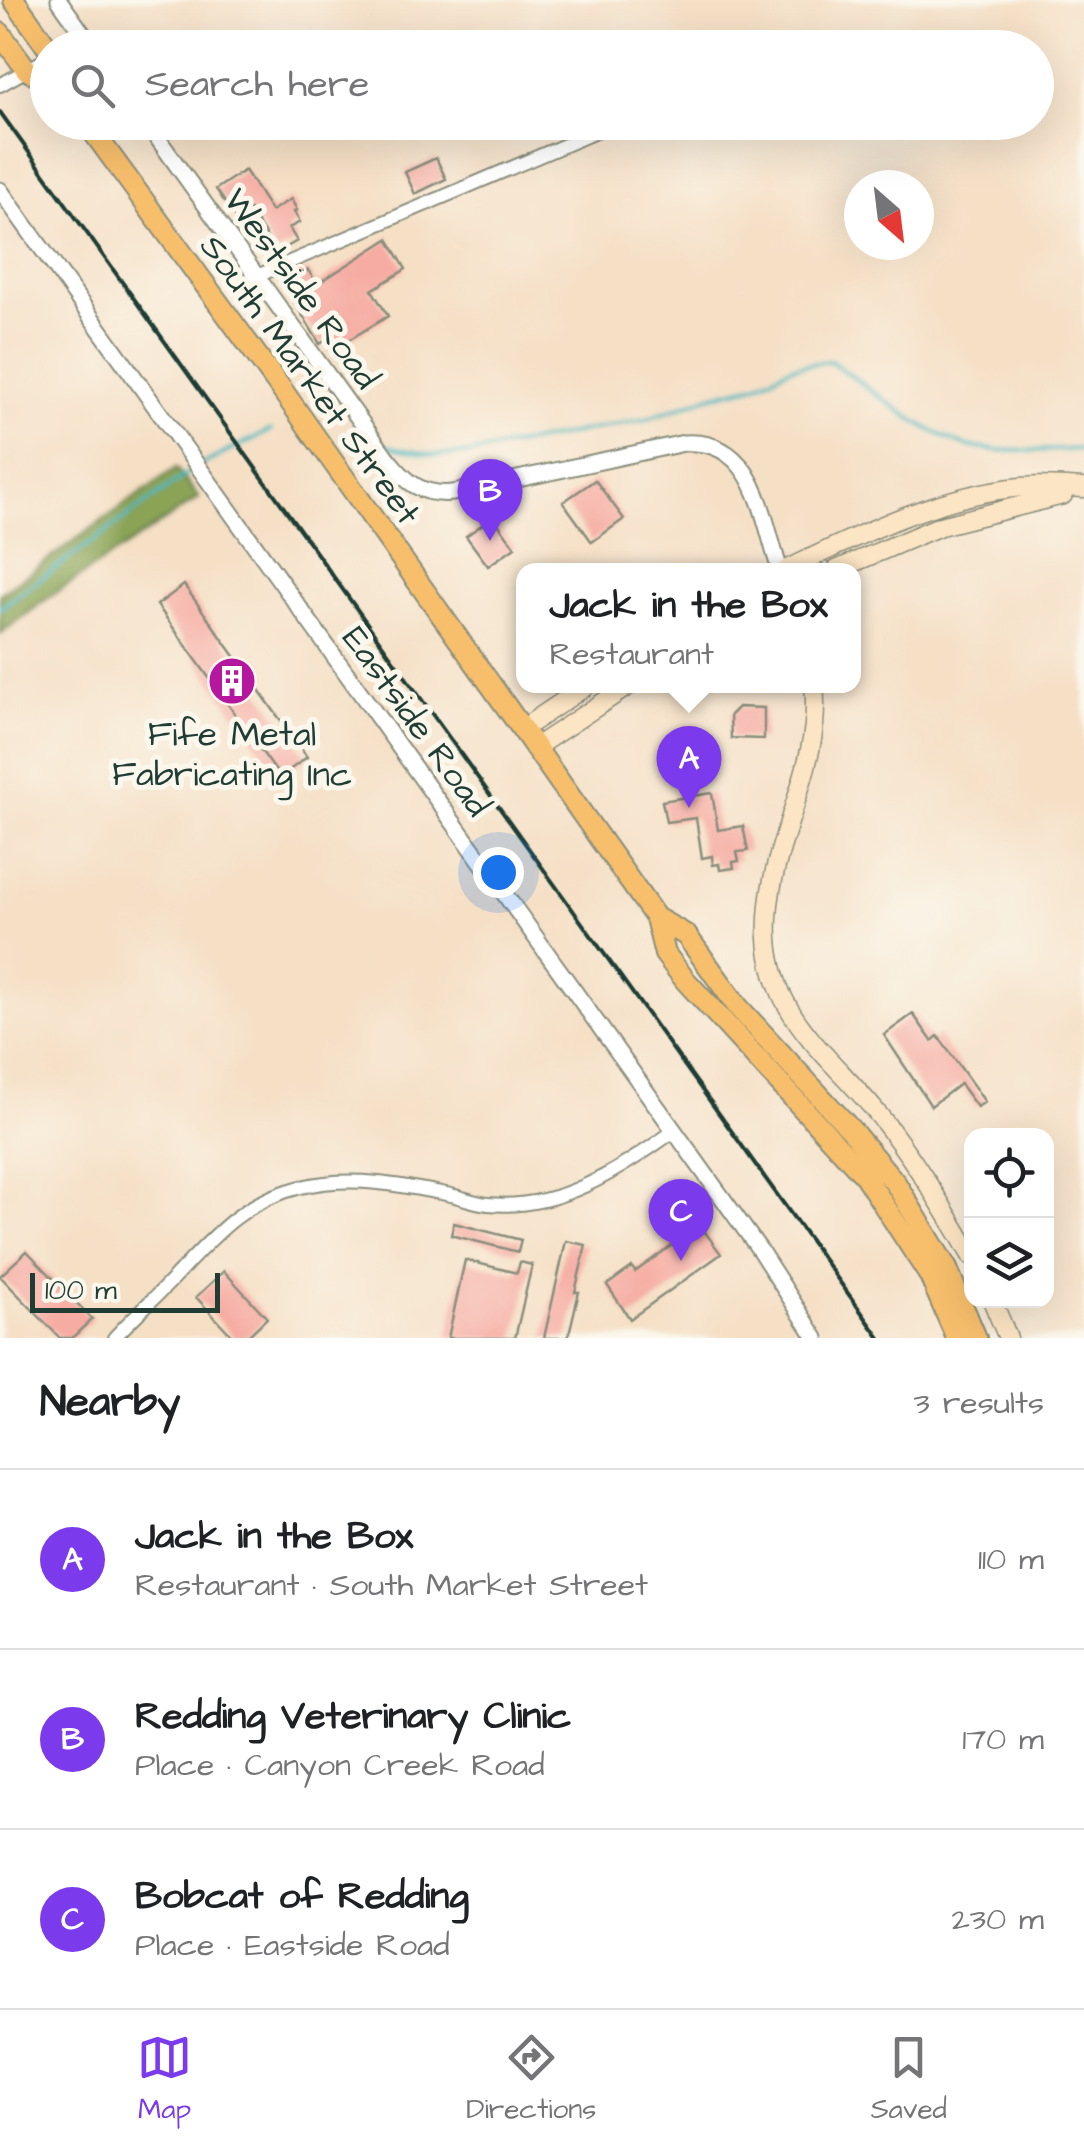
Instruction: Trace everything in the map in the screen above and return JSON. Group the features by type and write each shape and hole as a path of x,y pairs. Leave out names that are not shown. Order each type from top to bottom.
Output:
{"main road":[{"path":"14,0 35,30"},
{"path":"0,33 30,72"},
{"name":"South Market Street","path":"99,140 282,390 656,918 665,954 832,1138 888,1208 930,1276 957,1338"},
{"path":"798,563 892,520 947,503 1026,486 1084,490"},
{"path":"851,563 954,522 1084,490"},
{"path":"522,729 576,693"},
{"path":"534,748 617,693"},
{"path":"814,693 813,739 772,873 767,940 775,980 798,1026 851,1080 890,1129 964,1243"},
{"name":"South Market Street","path":"656,918 686,935 738,1007 896,1184 947,1269 976,1338"},
{"path":"995,1308 1008,1338"}],"street":[{"path":"59,0 80,30"},
{"path":"0,85 30,68"},
{"name":"Westside Road","path":"159,140 388,458 412,485 434,494 453,494 684,443 707,444 734,456 744,467 781,563"},
{"path":"257,276 577,140"},
{"name":"Eastside Road","path":"0,190 778,1277 816,1338"},
{"path":"114,1338 220,1228 300,1187 360,1180 483,1204 516,1206 544,1202 606,1176 674,1131"}],"green space":[{"path":"176,468 199,498 0,634 0,594"}],"building":[{"path":"436,158 446,179 415,194 405,172"},
{"path":"245,170 271,211 291,199 297,210 294,212 300,222 289,228 297,241 276,253 250,210 236,219 216,189"},
{"path":"388,239 406,269 372,290 388,316 337,347 331,337 320,344 284,285 308,270 317,284"},
{"path":"595,480 624,519 592,542 563,502"},
{"path":"493,517 515,547 488,566 466,536"},
{"name":"Fife Metal Fabricating Inc","path":"184,585 307,757 280,777 157,605"},
{"path":"738,707 764,708 764,739 731,738 730,715"},
{"path":"712,793 718,830 743,826 748,851 737,852 739,861 733,862 734,868 720,870 719,864 713,865 712,856 702,858 696,818 666,822 662,801"},
{"path":"913,1014 932,1041 938,1036 985,1102 977,1107 960,1084 931,1106 884,1035"},
{"path":"686,1206 721,1254 630,1319 607,1285 632,1267 635,1272 672,1245 675,1230 667,1220"},
{"path":"454,1223 521,1240 518,1252 451,1235"},
{"path":"566,1241 586,1245 575,1292 579,1292 568,1338 544,1338"},
{"path":"27,1251 92,1319 72,1338 60,1338 0,1276"},
{"path":"465,1260 517,1273 520,1262 532,1265 515,1338 448,1338"},
{"path":"224,1271 267,1318 246,1338 234,1338 196,1297"}],"waterway":[{"path":"386,446 433,455 469,454 646,419 756,385 791,367 830,361 915,421 968,446 1026,451 1084,449"},
{"path":"203,464 271,430"},
{"path":"342,437 367,442"},
{"path":"0,608 195,468"}],"railway":[{"path":"0,112 880,1338"}],"place":[{"name":"Redding Veterinary Clinic","path":"490,541"},
{"name":"Fife Metal Fabricating Inc","path":"232,681"},
{"name":"Jack in the Box","path":"689,808"},
{"name":"Bobcat of Redding","path":"681,1261"}]}
